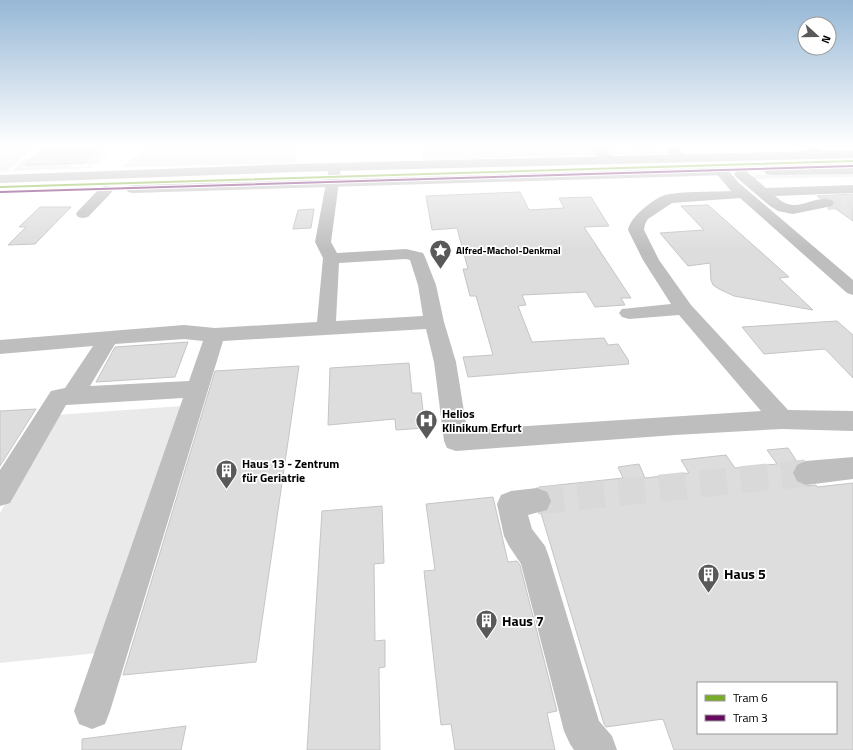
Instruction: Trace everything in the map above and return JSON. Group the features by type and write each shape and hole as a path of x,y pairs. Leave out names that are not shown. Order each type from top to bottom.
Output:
{"main road":[{"path":"91,190 332,186 471,181"}],"street":[{"path":"326,328 331,258 323,242 333,181"},
{"path":"731,181 743,194 853,289"},
{"path":"750,181 784,209"},
{"path":"763,192 853,189"},
{"path":"83,214 106,190"},
{"path":"743,194 668,199 643,216 637,223 636,230 651,260 684,309 782,419"},
{"path":"762,210 805,208 815,204 827,203"},
{"path":"331,258 406,254 418,257 427,285 434,322 445,362 456,441 675,425 782,419 853,421"},
{"path":"629,313 684,309"},
{"path":"0,347 184,332 215,334 434,322"},
{"path":"92,711 215,334"},
{"path":"72,396 109,338"},
{"path":"0,494 59,397 198,389"},
{"path":"806,473 853,468"},
{"path":"538,501 511,504 519,536 534,557 583,730 598,750"}],"shaded area":[{"path":"182,406 98,653 0,663 0,513 56,415"}],"building":[{"path":"520,192 529,210 564,208 559,198 591,197 609,226 584,227 631,298 621,298 625,305 595,307 586,292 522,295 526,305 518,306 532,342 604,338 608,345 618,344 629,361 629,364 468,377 463,357 493,355 476,296 470,296 463,269 468,269 457,228 432,230 426,196"},
{"path":"853,194 853,221 833,207 835,204 833,199 820,198 817,196"},
{"path":"708,205 789,277 779,278 813,310 734,296 713,285 711,280 710,263 688,266 660,233 704,230 681,206"},
{"path":"40,207 71,207 35,244 8,245 26,227 19,227"},
{"path":"314,209 311,228 293,229 298,210"},
{"path":"837,321 853,335 853,378 825,349 764,354 742,327"},
{"path":"188,342 175,377 96,382 115,347"},
{"path":"409,363 412,393 421,393 425,428 396,430 395,419 328,425 330,368"},
{"name":"Haus 13 - Zentrum für Geriatrie","path":"299,366 256,662 123,675 215,371"},
{"path":"36,409 0,466 0,411"},
{"name":"Haus 5","path":"788,448 798,463 792,472 796,482 805,486 816,485 817,487 853,483 853,750 674,750 663,719 606,727 541,513 548,511 552,500 548,491 539,487 623,478 618,467 639,464 645,478 689,473 681,460 726,455 735,468 777,464 767,450"},
{"name":"Haus 7","path":"493,497 508,562 517,561 520,565 557,711 547,713 555,750 455,750 451,724 441,725 424,571 435,570 426,504"},
{"path":"382,506 384,563 374,564 375,641 385,640 385,667 379,668 380,750 307,750 322,511"},
{"path":"186,726 181,750 82,750 82,739"}],"tunnel":[{"path":"827,203 853,201"},
{"path":"537,501 806,473"}],"tram line":[{"name":"6","path":"0,187 197,181"},
{"name":"3","path":"0,192 361,181"}],"place":[{"name":"Alfred-Machol-Denkmal","path":"441,270"},
{"name":"Helios Klinikum Erfurt","path":"426,440"},
{"name":"Haus 13 - Zentrum für Geriatrie","path":"227,490"},
{"name":"Haus 5","path":"709,594"},
{"name":"Haus 7","path":"486,640"}]}
